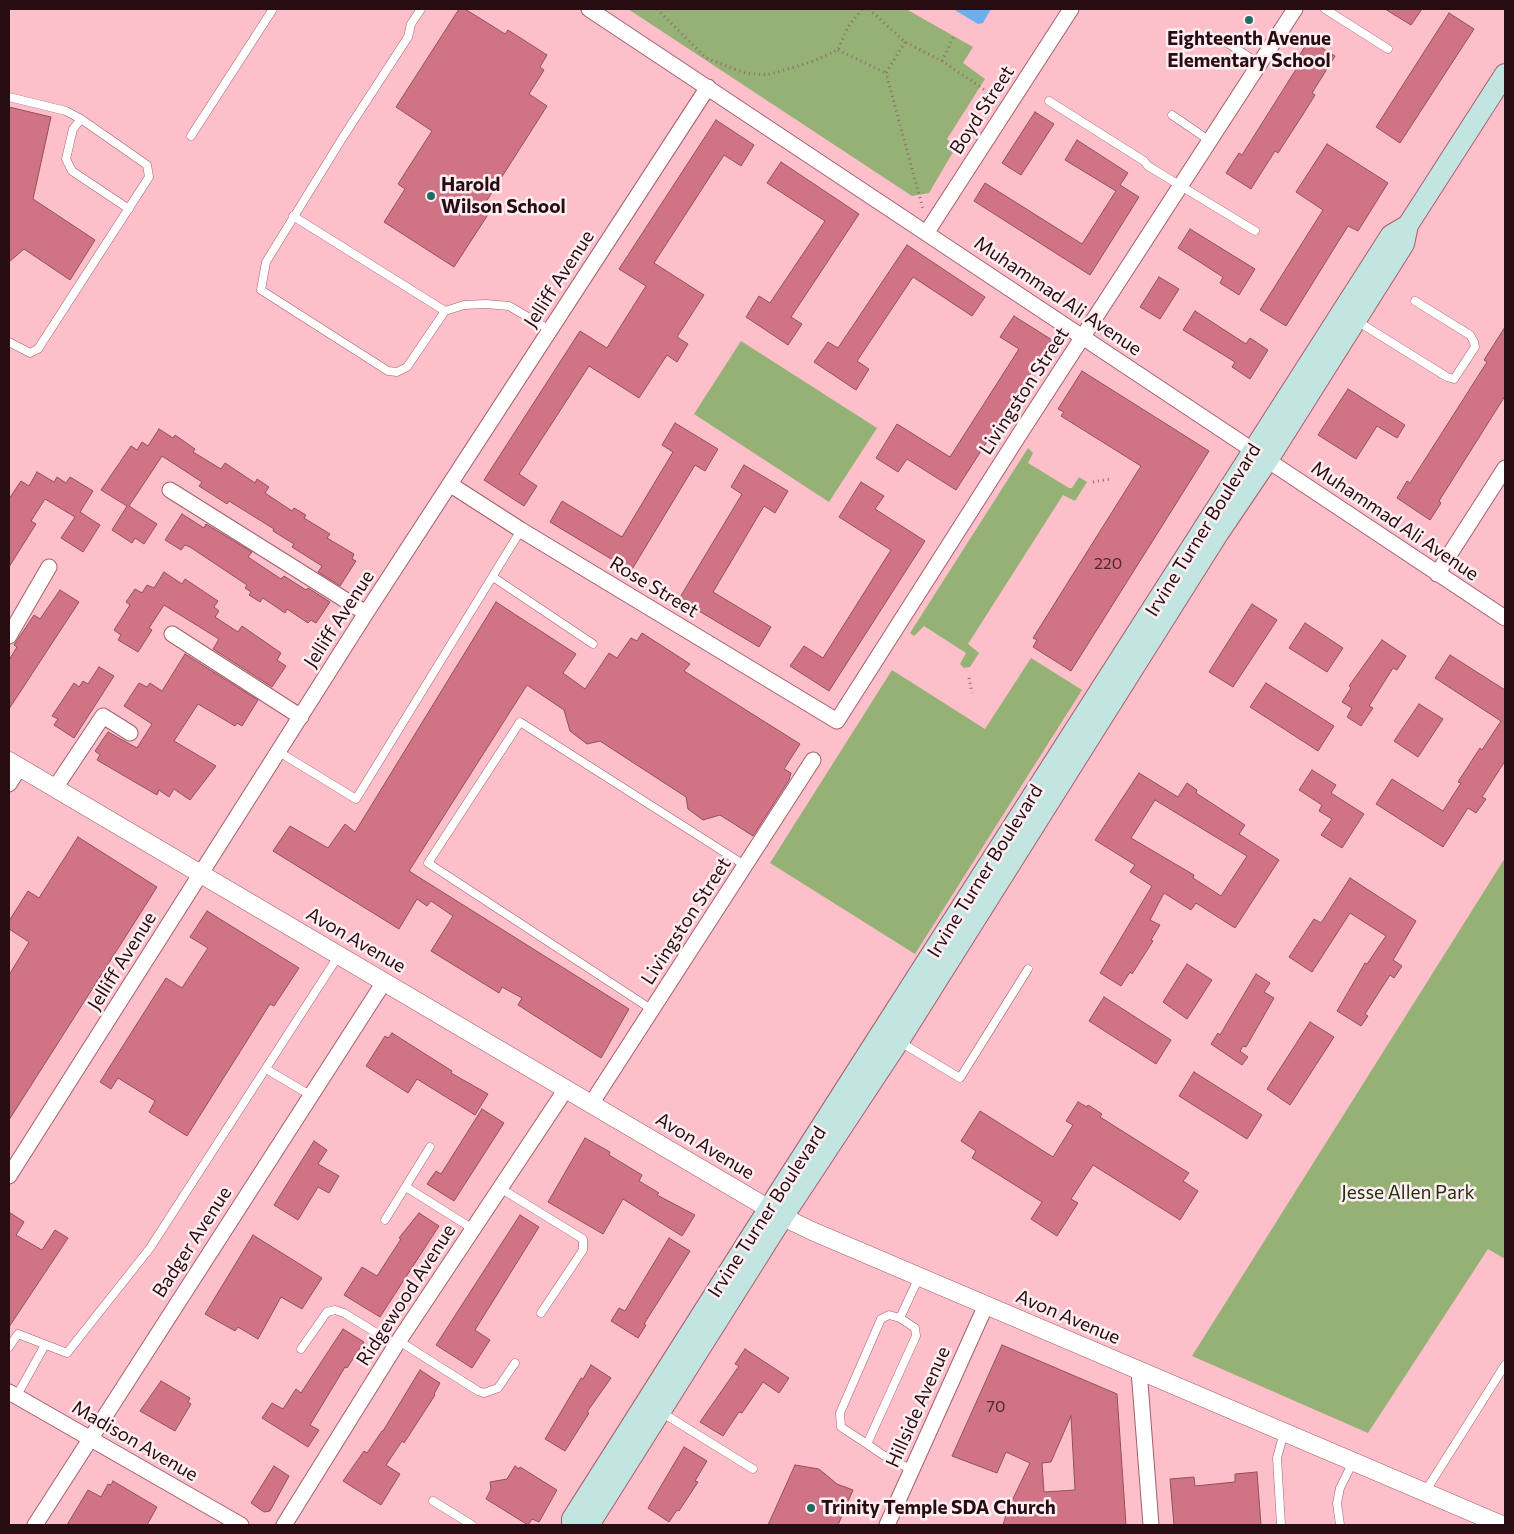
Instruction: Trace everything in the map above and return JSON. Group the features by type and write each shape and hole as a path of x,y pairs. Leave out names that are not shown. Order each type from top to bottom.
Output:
{"main road":[{"name":"Irvine Turner Boulevard","path":"589,1525 661,1412 776,1212 883,1032 1260,455 1356,320 1404,244 1408,225 1505,74"},
{"name":"Irvine Turner Boulevard","path":"572,1525 572,1520 776,1212 899,1041 1213,543 1260,455 1391,235 1408,225"}],"street":[{"name":"Muhammad Ali Avenue","path":"589,9 1084,336 1505,618"},
{"name":"Boyd Street","path":"927,232 1071,9"},
{"name":"Livingston Street","path":"837,721 1295,9"},
{"name":"Jelliff Avenue","path":"9,1176 366,614 708,87"},
{"path":"1437,574 1505,468"},
{"name":"Rose Street","path":"451,485 521,530 837,721"},
{"path":"170,490 366,614"},
{"path":"9,636 49,567"},
{"path":"172,634 301,717"},
{"path":"55,788 103,716 130,733"},
{"name":"Livingston Street","path":"591,1104 813,760"},
{"path":"9,784 14,764"},
{"name":"Avon Avenue","path":"14,764 776,1212 986,1305 1502,1525"},
{"name":"Badger Avenue","path":"35,1525 384,982"},
{"name":"Ridgewood Avenue","path":"284,1525 397,1343 566,1089"},
{"name":"Hillside Avenue","path":"887,1525 986,1305"},
{"path":"1139,1370 1151,1525"},
{"name":"Madison Avenue","path":"12,1394 241,1525"}],"lane":[{"path":"192,136 273,9"},
{"path":"421,9 411,24 408,37 293,216 266,262 261,290 388,371 397,372 407,367 445,311 471,305 509,306 550,330"},
{"path":"1325,9 1388,49"},
{"path":"1221,38 1260,64"},
{"path":"9,97 66,111 81,119 146,166 149,177 38,349 30,352 9,342"},
{"path":"1049,101 1255,231"},
{"path":"1172,115 1210,141"},
{"path":"81,119 73,129 66,159 72,170 129,209"},
{"path":"293,216 445,311"},
{"path":"1356,320 1447,378 1454,379 1475,347 1474,342 1470,335 1415,301"},
{"path":"279,752 356,798 521,530"},
{"path":"492,577 593,644"},
{"path":"651,1009 428,863 520,722 746,866"},
{"path":"9,1347 18,1334 66,1353 150,1248 339,955"},
{"path":"899,1041 960,1078 1028,969"},
{"path":"266,1069 310,1095"},
{"path":"385,1220 430,1147"},
{"path":"406,1187 473,1229"},
{"path":"500,1188 583,1239 583,1250 541,1313"},
{"path":"900,1318 919,1276"},
{"path":"301,1349 327,1312 335,1310 344,1313 484,1393 498,1388 515,1363"},
{"path":"867,1444 916,1336 915,1328 900,1318 889,1315 881,1319 840,1413 841,1427 867,1444 912,1470"},
{"path":"12,1394 45,1345"},
{"path":"1425,1492 1505,1365"},
{"path":"661,1412 753,1469"},
{"path":"1281,1525 1277,1458 1284,1432"},
{"path":"1340,1525 1337,1503 1340,1488 1353,1462"},
{"path":"433,1501 472,1525"}],"path":[{"path":"657,9 706,58 746,73 767,75 811,62 838,50 848,27 862,9"},
{"path":"869,9 905,42 942,61 1008,106"},
{"path":"942,61 954,36"},
{"path":"905,42 886,73 922,198 927,232"},
{"path":"838,50 886,73"},
{"path":"1094,482 1110,479"},
{"path":"969,678 972,693"}],"green space":[{"path":"628,9 906,9 973,47 963,63 985,79 947,139 956,147 929,193 912,196"},
{"path":"741,341 877,428 829,502 694,414"},
{"path":"1028,448 1033,453 1028,463 1069,488 1072,488 1079,477 1087,482 1075,501 1063,495 968,644 979,653 970,667 964,668 960,664 966,653 924,626 914,636 910,633"},
{"path":"1031,658 1082,690 915,954 770,863 892,670 985,729"},
{"name":"Jesse Allen Park","path":"1505,858 1505,1259 1488,1249 1368,1433 1192,1356"}],"water":[{"path":"953,9 991,9 983,23 978,24"}],"building":[{"path":"459,9 465,9 505,34 508,30 547,55 540,67 544,70 529,94 547,106 482,208 489,213 454,267 384,222 405,189 398,184 432,131 396,107"},
{"path":"1385,9 1422,9 1411,25"},
{"path":"1449,13 1474,29 1400,143 1376,127"},
{"path":"1309,40 1335,56 1312,93 1315,95 1302,116 1278,153 1275,151 1251,189 1226,173 1239,153 1242,155 1300,63 1296,61"},
{"path":"9,107 51,117 33,199 95,240 70,280 24,249 9,262"},
{"path":"1035,112 1054,124 1021,175 1002,163"},
{"path":"716,120 754,145 741,166 724,155 654,263 704,295 677,337 688,344 677,362 667,355 639,398 589,366 519,474 537,486 524,506 484,480 580,331 607,348 646,286 619,269"},
{"path":"1077,140 1128,173 1120,185 1139,197 1090,275 974,201 985,183 1082,244 1116,191 1065,160"},
{"path":"1327,144 1388,183 1358,231 1348,226 1286,326 1260,310 1323,210 1296,192"},
{"path":"781,162 859,214 791,317 802,324 788,345 746,317 759,296 770,303 825,221 767,183"},
{"path":"1190,229 1255,269 1239,295 1220,283 1223,277 1178,248"},
{"path":"907,245 985,297 972,316 913,277 857,361 869,369 856,390 814,362 828,342 838,348"},
{"path":"1159,277 1179,289 1160,319 1140,307"},
{"path":"1195,311 1246,344 1250,338 1268,350 1250,379 1232,367 1235,362 1183,330"},
{"path":"1014,316 1052,340 956,490 907,459 898,472 876,458 897,424 950,457 1019,349 1000,337"},
{"path":"1505,327 1505,396 1439,501 1441,503 1430,520 1397,498 1407,481 1410,483 1487,362 1484,360"},
{"path":"1082,371 1209,451 1071,671 1033,647 1037,640 1033,638 1141,466 1061,416 1064,412 1058,409"},
{"path":"1348,389 1405,425 1397,438 1377,426 1356,459 1318,435"},
{"path":"675,423 718,449 705,471 695,465 631,571 550,522 562,501 622,537 673,452 662,445"},
{"path":"159,429 173,438 175,435 195,449 193,452 221,469 225,463 255,483 257,479 269,487 265,493 292,511 294,508 306,515 304,518 330,534 327,538 354,554 352,559 356,561 340,586 318,572 322,566 292,547 294,544 273,531 274,529 229,501 227,504 199,486 202,482 162,456 129,506 157,524 144,544 135,538 132,543 112,530 127,506 101,490 131,446 137,450 142,442 148,446"},
{"path":"744,465 788,491 775,513 764,506 713,592 771,627 759,647 679,599 742,494 731,487"},
{"path":"37,472 54,482 57,477 66,483 70,477 93,491 80,512 100,525 83,552 61,538 75,517 45,499 31,521 36,524 9,567 9,499 21,481 29,486"},
{"path":"861,482 884,496 875,509 925,541 829,691 790,666 804,646 823,658 891,550 839,517"},
{"path":"182,514 204,528 206,524 252,552 248,557 281,579 284,576 330,602 316,623 311,620 308,623 287,609 285,613 263,598 260,602 249,595 251,592 245,588 247,585 190,547 185,545 181,550 165,540"},
{"path":"164,572 182,584 185,579 218,601 214,607 219,611 215,617 238,632 242,626 281,653 277,660 286,666 272,687 213,649 219,639 164,605 149,628 152,630 138,652 118,640 121,635 114,630 130,605 126,602 135,589 142,593 147,585 154,588"},
{"path":"60,590 79,602 9,709 9,660 17,647 14,645 34,615 40,619"},
{"path":"496,602 576,654 563,673 585,689 609,653 617,658 631,638 637,641 642,633 690,664 684,671 800,744 784,769 791,773 789,780 753,836 720,815 703,820 688,809 686,797 600,741 587,744 570,731 564,710 527,685 409,871 629,1009 601,1058 518,1005 522,998 502,987 499,993 431,951 453,916 431,901 427,906 417,899 399,929 273,851 290,826 328,848 345,824 355,832"},
{"path":"1252,604 1277,620 1233,687 1209,672"},
{"path":"1305,623 1343,648 1327,672 1289,648"},
{"path":"1382,640 1406,656 1397,670 1393,668 1369,706 1373,708 1361,726 1347,717 1352,708 1342,702 1351,688 1349,686"},
{"path":"185,654 258,700 242,726 237,723 235,726 198,704 174,741 216,766 190,800 174,789 169,797 159,790 157,795 97,760 100,755 95,751 108,732 137,748 152,724 124,706 139,683 147,687 150,683 162,691"},
{"path":"1450,655 1505,690 1505,761 1482,797 1486,799 1476,813 1468,808 1443,847 1376,804 1392,779 1443,811 1461,783 1458,782 1480,748 1482,750 1501,721 1435,678"},
{"path":"99,667 114,676 74,738 54,725 58,719 52,716 74,683 79,687 83,681 88,684"},
{"path":"1266,683 1334,726 1318,751 1250,707"},
{"path":"1419,704 1443,719 1418,757 1394,741"},
{"path":"1312,770 1336,785 1331,793 1364,814 1342,848 1321,835 1332,819 1319,811 1322,805 1299,790"},
{"path":"1139,773 1178,797 1187,783 1197,790 1196,793 1245,825 1239,834 1279,860 1235,928 1196,903 1191,910 1164,893 1150,920 1160,925 1151,940 1153,941 1132,974 1130,972 1121,986 1100,973 1152,886 1130,872 1135,865 1095,840","holes":["1155,800 1247,856 1221,896 1193,878 1194,875 1131,838"]},
{"path":"78,837 157,887 9,1120 9,975 29,942 9,929 9,921 28,891 39,898"},
{"path":"1350,878 1416,921 1393,960 1402,966 1394,978 1390,975 1365,1014 1368,1016 1361,1026 1337,1011 1365,963 1367,964 1386,936 1350,913 1312,972 1289,957 1314,919 1321,923"},
{"path":"207,911 299,968 274,1006 270,1004 187,1136 149,1112 155,1101 118,1078 111,1089 100,1082 166,978 182,988 208,948 190,937"},
{"path":"1187,964 1212,980 1187,1019 1163,1002"},
{"path":"1256,974 1270,983 1264,992 1274,998 1246,1047 1243,1046 1240,1051 1248,1057 1242,1065 1211,1044 1218,1033 1220,1035"},
{"path":"1104,997 1171,1040 1156,1064 1089,1021"},
{"path":"1310,1022 1334,1037 1290,1105 1267,1089"},
{"path":"392,1033 452,1071 451,1073 488,1094 475,1115 417,1079 408,1093 366,1066 385,1036 388,1038"},
{"path":"1194,1072 1262,1115 1247,1139 1179,1096"},
{"path":"1078,1102 1087,1107 1088,1105 1102,1114 1100,1117 1189,1173 1183,1181 1198,1191 1180,1220 1093,1165 1071,1199 1078,1203 1057,1236 1031,1219 1042,1202 972,1158 976,1151 961,1141 980,1111 1053,1157 1073,1125 1066,1121"},
{"path":"482,1109 504,1123 454,1201 427,1184 436,1171 441,1174"},
{"path":"585,1138 610,1152 609,1155 642,1175 639,1181 659,1193 657,1195 695,1215 682,1236 623,1199 603,1234 548,1202"},
{"path":"314,1141 327,1150 318,1164 339,1176 329,1193 318,1187 298,1220 274,1205"},
{"path":"9,1212 24,1222 16,1235 42,1250 55,1230 68,1238 9,1327"},
{"path":"419,1213 439,1226 380,1317 344,1295 362,1267 377,1276 401,1239 399,1238"},
{"path":"520,1215 539,1227 475,1330 490,1340 472,1368 436,1345"},
{"path":"253,1235 322,1278 302,1309 281,1297 258,1339 238,1327 235,1331 205,1314"},
{"path":"669,1238 690,1251 644,1324 646,1325 638,1338 611,1321 619,1308 625,1311"},
{"path":"343,1329 364,1342 347,1368 345,1367 310,1425 319,1430 308,1447 262,1418 272,1403 283,1409 296,1389 301,1393"},
{"path":"1002,1345 1117,1394 1126,1525 1003,1525 1008,1509 1030,1463 1006,1452 997,1473 952,1456","holes":["1071,1416 1075,1490 1044,1492 1042,1463 1051,1462"]},
{"path":"745,1349 789,1378 779,1393 763,1382 742,1413 739,1412 723,1436 700,1422 739,1366 735,1364"},
{"path":"591,1365 611,1378 587,1412 589,1413 565,1451 545,1439 581,1378 583,1379"},
{"path":"420,1370 440,1383 435,1395 404,1443 402,1441 386,1465 400,1474 381,1505 343,1481 364,1451 367,1453 383,1431"},
{"path":"161,1381 190,1398 188,1402 191,1404 175,1431 140,1411"},
{"path":"684,1447 707,1461 695,1481 698,1482 679,1511 677,1510 669,1522 648,1508"},
{"name":"Trinity Temple SDA Church","path":"795,1465 819,1469 837,1484 853,1490 838,1525 768,1525"},
{"path":"274,1466 289,1476 270,1511 264,1512 251,1503"},
{"path":"515,1466 519,1469 520,1467 557,1490 539,1522 532,1519 528,1525 486,1499 491,1489 490,1482 507,1479"},
{"path":"1257,1472 1261,1525 1174,1525 1170,1479 1194,1477 1195,1486 1235,1482 1235,1474"},
{"path":"113,1481 157,1507 147,1525 67,1525 88,1490 101,1497 108,1484 111,1485"}],"place":[{"name":"Eighteenth Avenue Elementary School","path":"1249,20"},
{"name":"Harold Wilson School","path":"431,196"},
{"name":"Trinity Temple SDA Church","path":"811,1508"}]}
